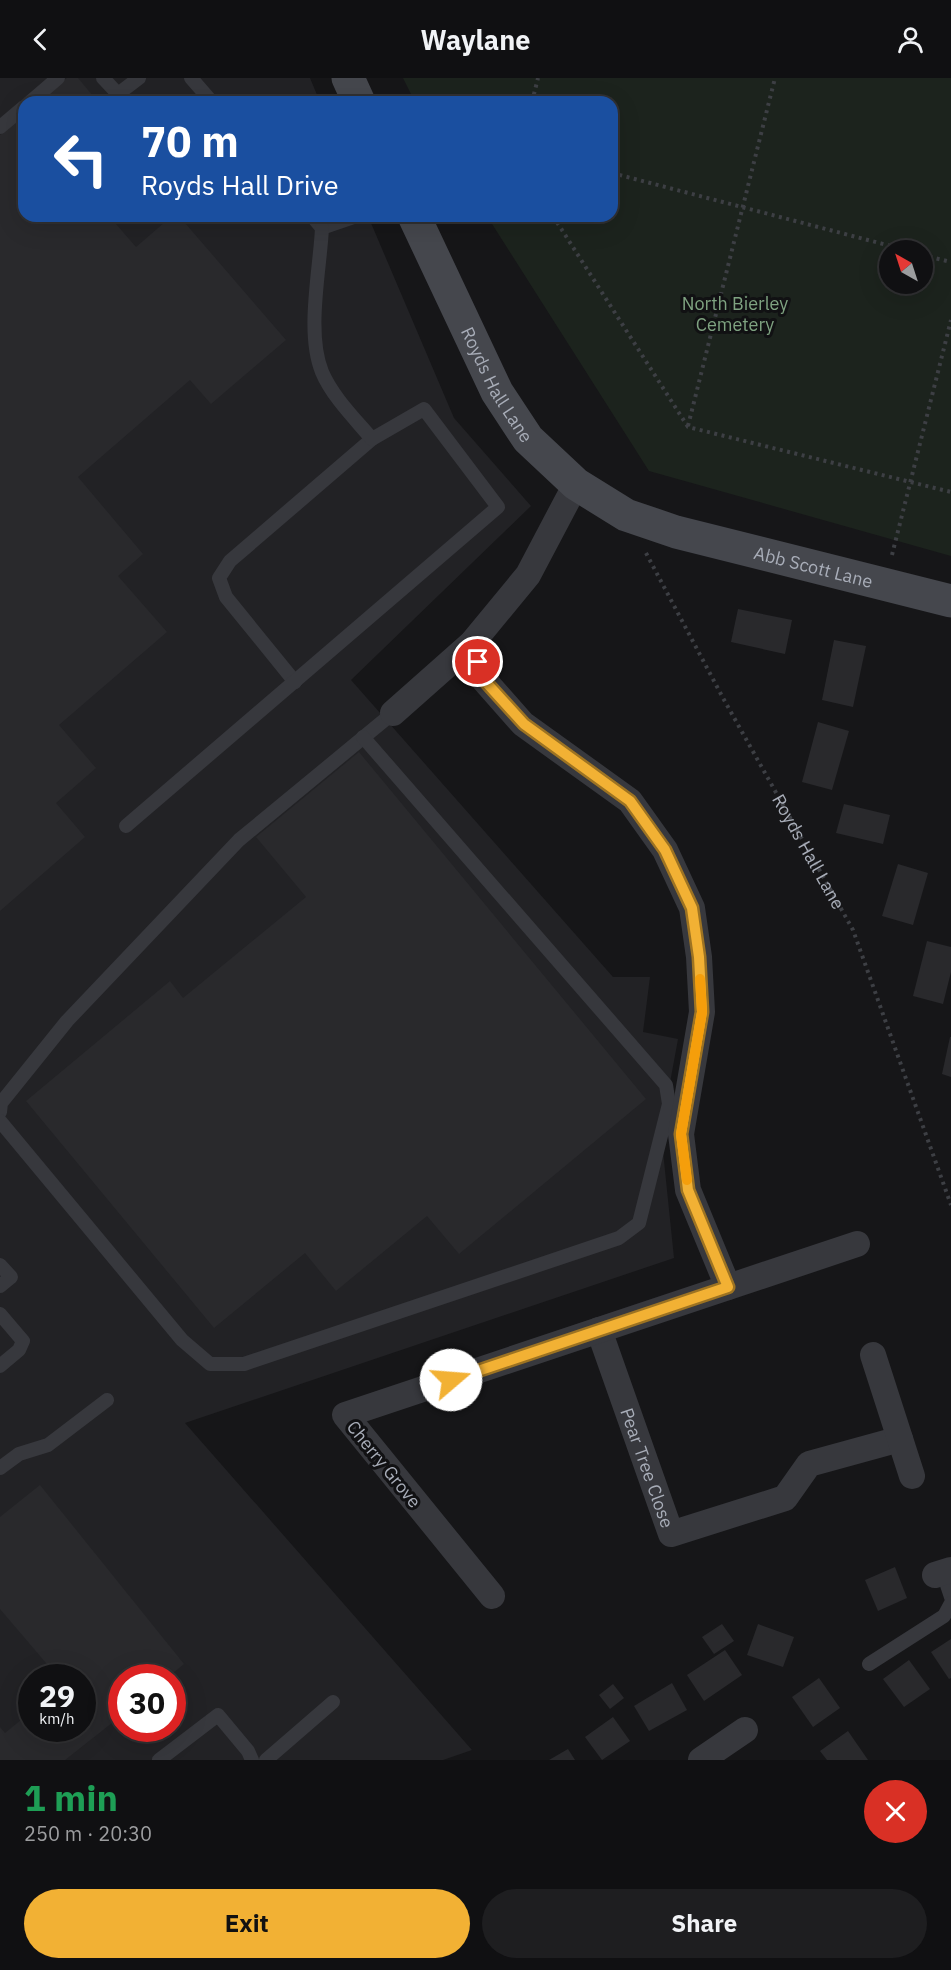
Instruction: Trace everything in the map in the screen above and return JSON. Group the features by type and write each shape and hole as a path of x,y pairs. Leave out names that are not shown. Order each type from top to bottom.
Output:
{"street":[{"path":"348,78 357,96"},
{"name":"Royds Hall Lane","path":"417,222 497,392 528,439 576,484 626,516 676,532"},
{"path":"393,713 472,643 528,574 576,484"},
{"name":"Abb Scott Lane","path":"676,532 951,601"},
{"path":"472,643 484,680 524,724 630,801 665,850 692,908 699,957 702,1012 681,1134 688,1190 728,1287"},
{"name":"Cherry Grove","path":"492,1596 345,1415 857,1244"},
{"name":"Pear Tree Close","path":"599,1330 671,1534 785,1498 809,1464 900,1439"},
{"path":"873,1355 912,1476"},
{"path":"701,1760 745,1730"}],"lane":[{"path":"37,96 58,78"},
{"path":"103,78 118,94 139,78"},
{"path":"191,78 207,96"},
{"path":"0,127 18,112"},
{"path":"317,222 322,228 316,340 322,372 348,412 372,439"},
{"path":"322,228 340,222"},
{"path":"126,826 498,507 424,409 372,439 230,561 219,578 226,597 295,681"},
{"path":"0,1112 1,1103 67,1021 239,840 393,713"},
{"path":"0,1121 182,1340 210,1364 244,1364 620,1238 639,1223 669,1104 666,1085 363,737"},
{"path":"0,1264 11,1277 0,1286"},
{"path":"0,1314 23,1341 19,1350 0,1366"},
{"path":"0,1468 19,1454 48,1445 107,1400"},
{"path":"943,1573 951,1597"},
{"path":"869,1665 944,1616 951,1603"},
{"path":"266,1760 333,1702"},
{"path":"159,1760 218,1715 252,1760"}],"path":[{"path":"534,96 538,78"},
{"path":"688,427 775,78"},
{"path":"618,175 879,243"},
{"path":"558,222 688,427 951,492"},
{"path":"933,258 951,262"},
{"path":"884,585 951,320"},
{"name":"Royds Hall Lane","path":"626,516 723,698 853,930 951,1205"}],"shaded area":[{"path":"0,78 310,78 318,96 18,96 18,222 371,222 454,418 531,506 351,680 613,977 650,977 643,1032 678,1039 661,1132 674,1258 185,1423 472,1750 443,1760 0,1760"}],"green space":[{"name":"North Bierley Cemetery","path":"403,78 951,78 951,556 649,471 491,222 618,222 618,96 412,96"}],"building":[{"path":"67,78 78,78 93,96 46,96"},
{"path":"18,120 18,222 114,222 136,247 165,222 184,222 286,340 211,404 190,380 78,477 143,554 118,576 167,632 59,725 96,768 56,803 85,837 0,911 0,135"},
{"path":"738,609 792,620 785,654 731,642"},
{"path":"834,640 866,646 853,707 822,700"},
{"path":"818,722 849,731 832,790 802,782"},
{"path":"359,752 646,1099 459,1254 427,1216 336,1291 305,1253 214,1328 26,1101 170,981 183,998 306,897 256,837"},
{"path":"844,804 890,815 883,844 836,833"},
{"path":"898,864 928,873 913,925 882,916"},
{"path":"927,941 951,947 951,972 943,1004 913,996"},
{"path":"951,1037 951,1077 942,1074"},
{"path":"40,1485 184,1664 108,1664 108,1726 96,1736 96,1664 47,1664 0,1609 0,1517"},
{"path":"895,1567 907,1598 878,1611 865,1580"},
{"path":"722,1624 734,1641 714,1654 702,1637"},
{"path":"758,1624 794,1637 783,1667 747,1655"},
{"path":"951,1639 951,1678 949,1679 931,1652"},
{"path":"725,1650 742,1675 704,1701 687,1675"},
{"path":"909,1660 930,1689 904,1707 883,1679"},
{"path":"819,1678 840,1708 813,1727 792,1697"},
{"path":"672,1683 687,1710 649,1731 634,1706"},
{"path":"613,1684 624,1698 610,1709 599,1695"},
{"path":"613,1717 630,1741 602,1760 585,1737"},
{"path":"18,1722 18,1742 88,1742 65,1760 0,1760 0,1727 5,1733"},
{"path":"848,1731 868,1760 827,1760 820,1751"},
{"path":"568,1749 575,1760 549,1760"}],"slow traffic":[{"path":"687,1180 681,1134 702,1012 700,979"}],"route":[{"path":"451,1380 728,1287 688,1190 681,1134 702,1012 699,957 692,908 665,850 630,801 524,724 484,680 478,662"}]}
